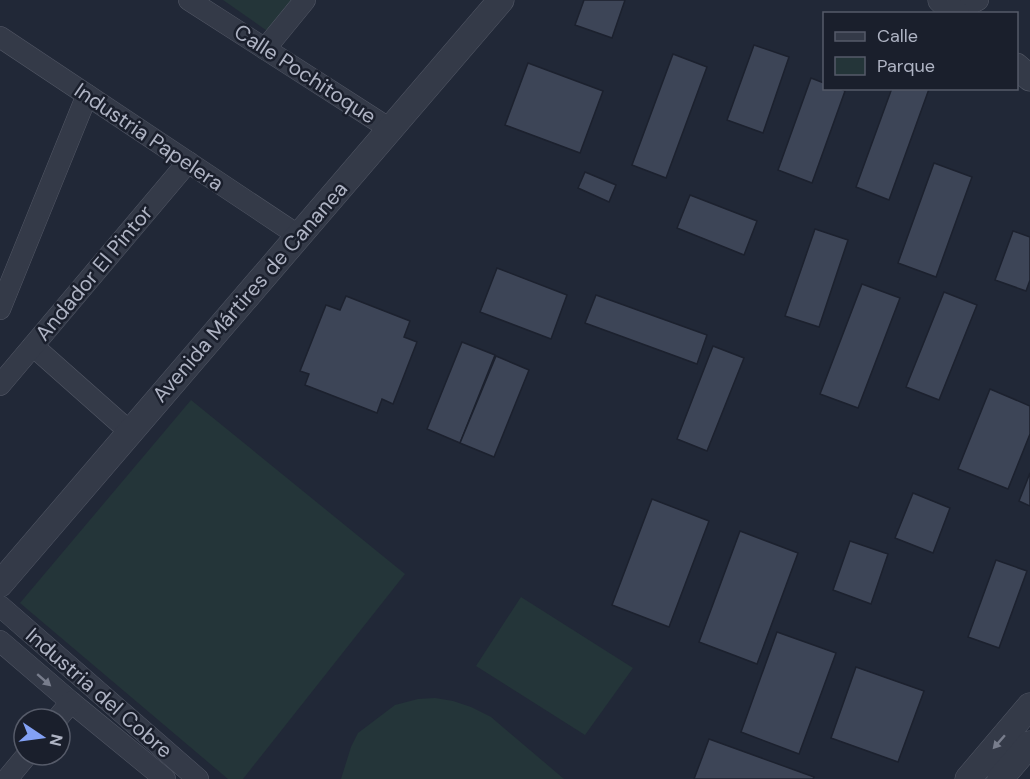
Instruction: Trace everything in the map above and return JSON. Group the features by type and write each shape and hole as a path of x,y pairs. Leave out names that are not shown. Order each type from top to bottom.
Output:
{"street":[{"name":"Calle Pochitoque","path":"189,0 390,129"},
{"path":"265,49 305,0"},
{"name":"Avenida Mártires de Cananea","path":"0,585 501,0"},
{"path":"950,9 978,0"},
{"name":"Industria Papelera","path":"0,37 299,236"},
{"path":"1018,67 1030,78"},
{"path":"0,309 87,95"},
{"name":"Andador El Pintor","path":"0,385 188,162"},
{"path":"33,346 130,432"},
{"name":"Industria del Cobre","path":"0,606 188,776"},
{"name":"Industria del Cobre","path":"0,641 165,779"},
{"path":"67,707 71,702"},
{"path":"968,779 1030,706"},
{"path":"1000,779 1030,744"},
{"path":"7,779 17,767"}],"green space":[{"path":"223,0 301,0 273,35"},
{"path":"191,400 405,574 243,779 228,779 20,603"},
{"path":"521,597 633,668 585,735 476,666"},
{"path":"435,698 471,707 491,717 564,779 341,779 358,733 395,705 418,699"}],"building":[{"path":"584,0 625,0 612,38 575,25"},
{"path":"754,45 789,57 763,133 727,120"},
{"path":"673,54 707,67 666,178 632,165"},
{"path":"528,63 603,91 580,153 505,125"},
{"path":"811,78 823,83 823,90 845,91 812,183 778,170"},
{"path":"891,90 929,90 889,200 856,187"},
{"path":"934,163 972,177 936,277 898,263"},
{"path":"585,172 616,185 609,202 578,188"},
{"path":"690,195 757,221 744,255 677,228"},
{"path":"815,229 848,240 819,327 785,316"},
{"path":"1013,231 1030,237 1030,280 1026,291 995,280"},
{"path":"497,268 567,295 551,339 480,312"},
{"path":"862,284 900,298 858,408 820,394"},
{"path":"944,292 977,305 939,400 906,387"},
{"path":"596,295 707,335 697,364 585,323"},
{"path":"346,296 410,321 404,337 417,342 393,404 382,399 377,413 305,385 309,374 300,371 326,305 340,310"},
{"path":"462,342 495,355 460,443 427,429"},
{"path":"713,346 744,358 707,451 677,439"},
{"path":"496,356 529,370 494,457 460,443"},
{"path":"990,389 1030,406 1030,434 1008,489 958,469"},
{"path":"1030,473 1030,506 1019,501"},
{"path":"913,493 950,508 933,553 895,538"},
{"path":"652,499 709,521 669,627 612,605"},
{"path":"740,531 798,553 757,664 699,642"},
{"path":"850,541 888,554 871,604 833,590"},
{"path":"996,560 1027,571 999,648 968,637"},
{"path":"777,632 836,653 799,754 741,732"},
{"path":"856,667 924,691 898,762 831,738"},
{"path":"709,739 814,777 813,779 694,779"}]}
